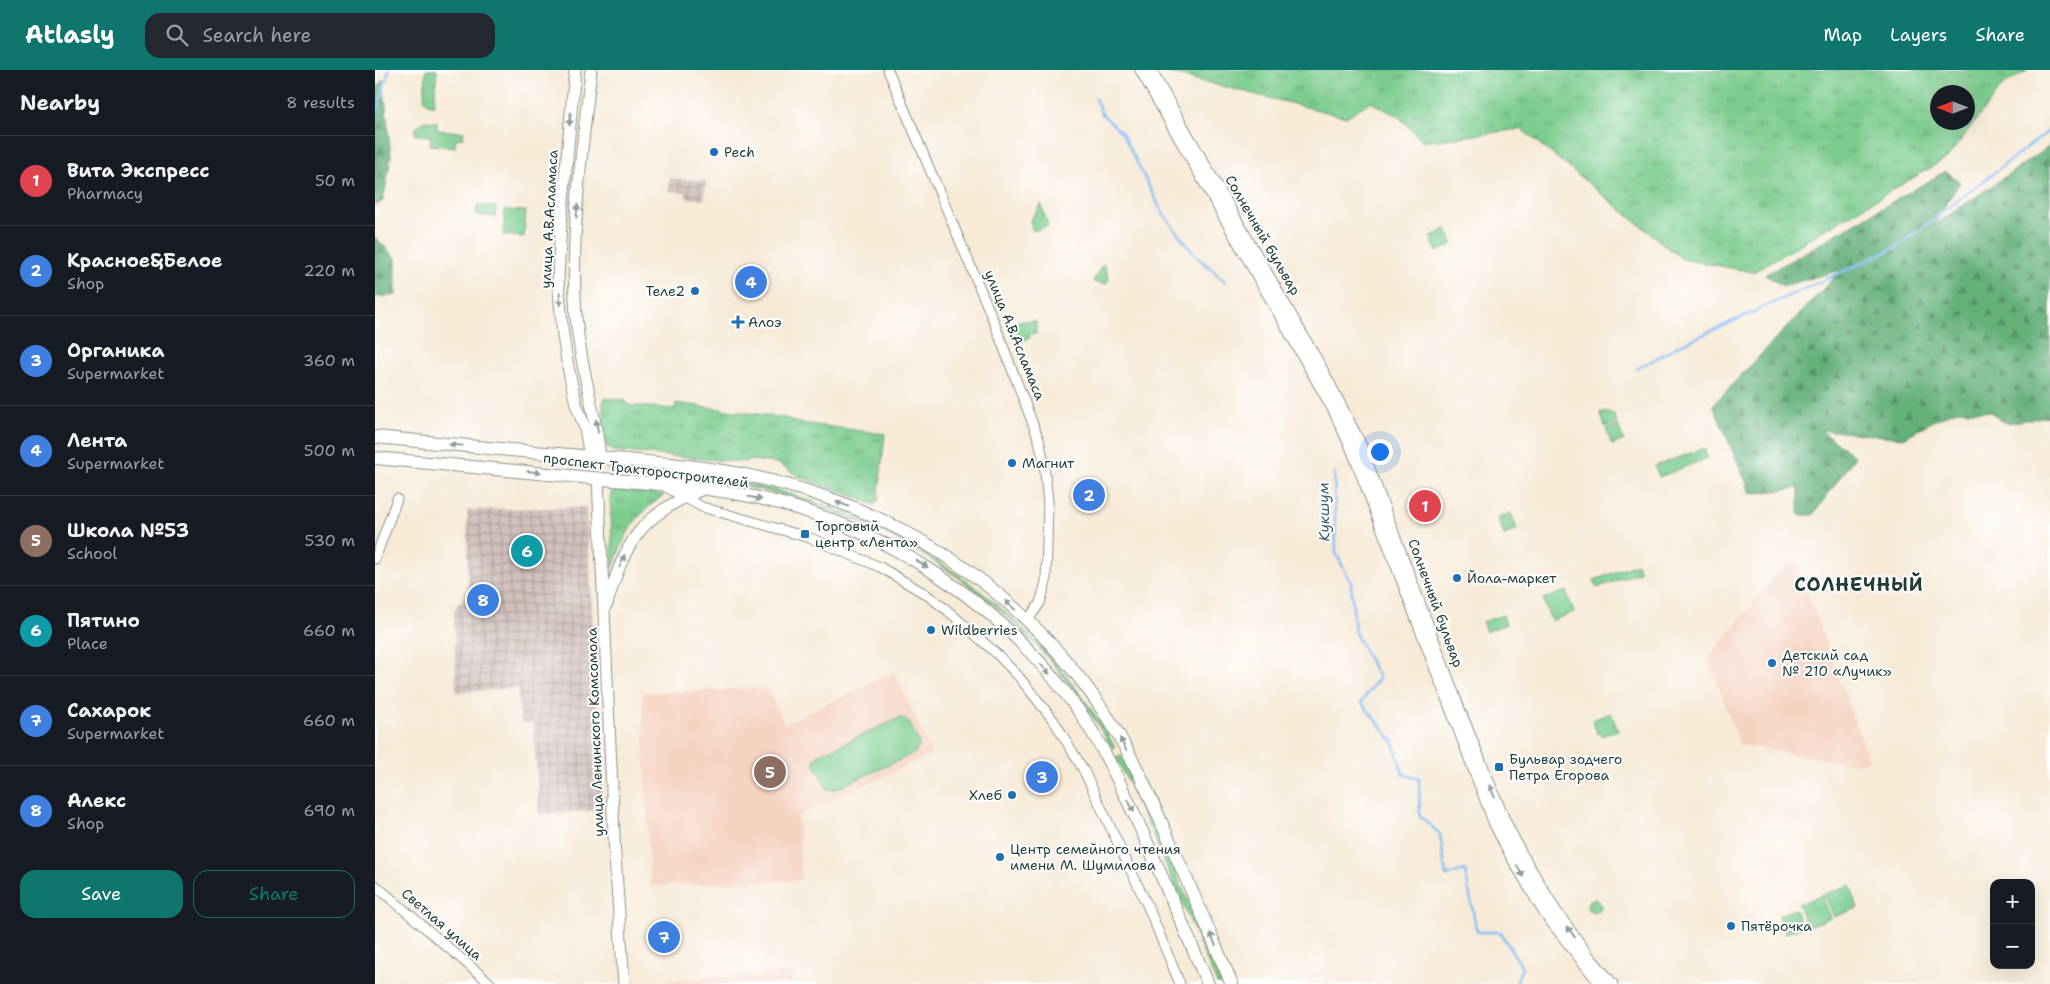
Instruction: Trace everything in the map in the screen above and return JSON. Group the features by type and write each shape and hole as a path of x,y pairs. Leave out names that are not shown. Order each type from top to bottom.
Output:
{"main road":[{"name":"проспект Тракторостроителей","path":"375,437 595,457 740,474 791,486 850,506 909,533 951,558 1028,620 1080,679 1119,735 1155,808 1232,984"},
{"path":"595,457 598,478"},
{"name":"проспект Тракторостроителей","path":"375,458 659,484 757,498 811,513 895,549 941,576 993,617 1016,638 1062,688 1086,722 1107,759 1146,839 1208,984"}],"street":[{"name":"улица А.В.Асламаса","path":"575,70 559,250 560,307 565,354 576,404 595,457"},
{"name":"улица А.В.Асламаса","path":"591,70 575,250 575,291 579,340 597,430 595,457"},
{"name":"улица А.В.Асламаса","path":"888,70 992,317 1039,440 1044,463 1048,503 1046,582 1041,603 1028,620"},
{"name":"Солнечный бульвар","path":"1141,70 1215,189"},
{"name":"Солнечный бульвар","path":"1150,70 1334,410 1374,494 1456,713 1500,822 1511,857 1545,913 1601,984"},
{"path":"559,250 575,250"},
{"name":"улица Ленинского Комсомола","path":"598,478 615,857 624,984"},
{"path":"659,484 683,498 711,510 825,543 880,567 927,595 998,655 1019,677 1054,721 1083,769 1149,908 1181,984"},
{"path":"605,613 616,577 635,534 658,513 703,489"},
{"path":"375,559 397,499"},
{"name":"Солнечный бульвар","path":"1500,822 1556,912 1588,956 1612,984"},
{"name":"Светлая улица","path":"375,884 491,984"}],"shaded area":[{"path":"670,178 706,181 704,200 686,198 686,193 669,191"},
{"path":"586,507 603,810 539,814 533,723 521,724 518,688 456,692 454,610 468,591 467,510"},
{"name":"Детский сад № 210 «Лучик»","path":"1796,561 1869,760 1856,764 1740,745 1708,658 1784,566"},
{"path":"894,672 932,754 798,817 801,880 650,886 642,693 767,688 784,724"},
{"path":"791,972 792,984 661,984 661,982"}],"green space":[{"path":"426,70 437,70 434,105 429,105 424,99"},
{"path":"1164,70 2028,70 2002,86 1975,121 1975,85 1930,85 1930,130 1968,130 1947,158 1753,272 1682,259 1521,129 1423,142 1398,116 1370,102 1346,117 1165,72"},
{"path":"383,79 391,157 383,201 375,206 375,91"},
{"path":"424,121 437,122 437,130 464,132 463,138 456,139 455,147 430,145 431,136 415,135 415,129"},
{"path":"2050,146 2050,416 2008,423 2001,421 1991,412 1957,410 1904,438 1821,430 1855,457 1813,515 1799,515 1799,488 1751,494 1713,405 1841,270 1783,286 1765,275 1946,171 1960,182 1933,226"},
{"path":"1041,204 1048,226 1033,231 1030,221"},
{"path":"477,205 496,207 495,217 476,215"},
{"path":"505,210 526,211 524,237 503,235"},
{"path":"1446,229 1453,244 1437,252 1430,237"},
{"path":"375,237 396,258 396,295 375,297"},
{"path":"1104,265 1109,278 1106,284 1093,282 1101,267"},
{"path":"1018,321 1036,321 1036,334 1029,334 1030,338 1021,341 1015,327"},
{"path":"605,398 625,400 627,405 675,409 676,403 885,434 878,500 876,504 873,504 798,476 779,464 755,460 739,462 613,451 605,445 603,402"},
{"path":"1600,412 1614,414 1617,423 1605,427"},
{"path":"1618,425 1624,440 1612,445 1606,429"},
{"path":"1704,448 1708,458 1659,477 1655,466"},
{"path":"609,468 705,477 705,481 608,471"},
{"path":"712,478 774,490 834,509 891,534 945,566 995,603 1040,646 1080,694 1115,747 1112,748 1077,695 1038,647 993,604 944,568 891,537 834,512 775,493 712,481"},
{"path":"616,490 664,495 644,511 631,527 613,568 610,496"},
{"path":"1511,513 1517,530 1504,535 1498,518"},
{"path":"1637,564 1640,572 1597,588 1594,580"},
{"path":"1566,591 1574,612 1551,621 1543,599"},
{"path":"1503,615 1506,624 1486,632 1482,622"},
{"path":"1611,713 1618,730 1602,736 1601,733 1597,734 1592,720"},
{"path":"899,718 906,719 909,722 919,743 915,753 834,790 827,789 815,765 814,761 818,755"},
{"path":"1121,755 1156,825 1223,984 1217,984 1150,828 1116,757"},
{"path":"1850,885 1858,908 1834,917 1825,894"},
{"path":"1823,895 1831,918 1807,927 1798,904"},
{"path":"1591,899 1597,899 1601,906 1597,913 1591,913 1587,909 1587,903"},
{"path":"1795,909 1802,927 1786,933 1779,915"}],"waterway":[{"path":"375,120 389,70"},
{"name":"Кукшум","path":"1095,98 1102,114 1122,133 1162,212 1193,253 1226,282"},
{"path":"1637,369 1676,347 1897,247 2050,130"},
{"name":"Кукшум","path":"1334,473 1336,553 1351,583 1355,633 1379,678 1361,702 1393,741 1403,774 1419,779 1420,816 1440,834 1446,876 1465,870 1477,932 1500,932 1522,967 1516,984"}],"place":[{"name":"Pech","path":"714,152"},
{"name":"Лента","path":"751,282"},
{"name":"Теле2","path":"695,291"},
{"name":"Алоэ","path":"738,322"},
{"name":"Магнит","path":"1012,463"},
{"name":"Красное&Белое","path":"1089,495"},
{"name":"Вита Экспресс","path":"1425,506"},
{"name":"Торговый центр «Лента»","path":"805,534"},
{"name":"Пятино","path":"527,551"},
{"name":"Йола-маркет","path":"1457,578"},
{"name":"Алекс","path":"483,600"},
{"name":"Wildberries","path":"931,630"},
{"name":"Детский сад № 210 «Лучик»","path":"1772,663"},
{"name":"Бульвар зодчего Петра Егорова","path":"1499,767"},
{"name":"Школа №53","path":"770,772"},
{"name":"Органика","path":"1042,777"},
{"name":"Хлеб","path":"1012,795"},
{"name":"Центр семейного чтения имени М. Шумилова","path":"1000,857"},
{"name":"Пятёрочка","path":"1731,926"},
{"name":"Сахарок","path":"664,937"}],"district":[{"name":"СОЛНЕЧНЫЙ","path":"1859,584"}]}
